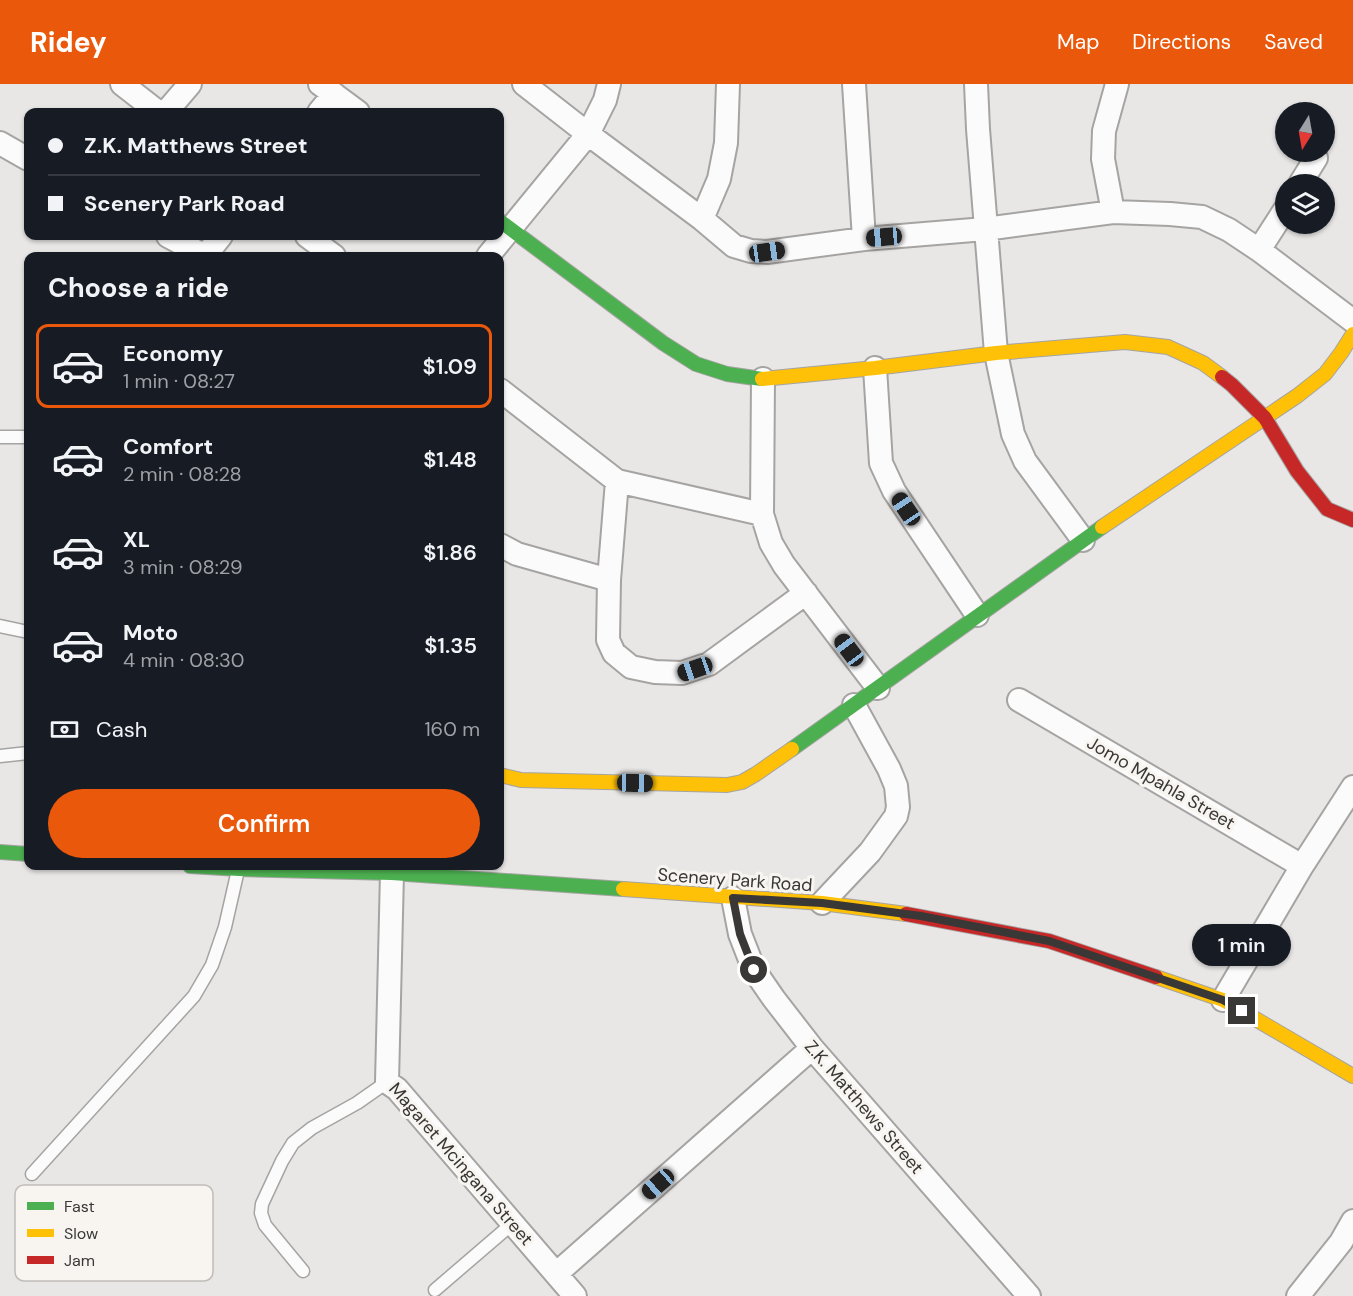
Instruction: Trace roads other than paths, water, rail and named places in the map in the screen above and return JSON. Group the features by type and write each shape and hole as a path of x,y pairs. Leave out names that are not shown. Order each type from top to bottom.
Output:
{"street":[{"path":"122,84 153,108"},
{"path":"169,108 190,84"},
{"path":"524,84 702,219 734,246 751,251 767,252 864,239 985,229 1113,212 1202,217 1229,230 1259,250 1353,321"},
{"path":"609,84 605,100 588,134 505,225 663,343 696,364 727,374 764,378 875,368 996,353 1125,342 1168,346 1203,363 1232,385 1264,418 1297,471 1327,509 1353,520"},
{"path":"702,219 719,179 723,161 726,143 728,84"},
{"path":"854,84 864,239"},
{"path":"976,84 996,353 1013,434 1025,461 1083,540"},
{"path":"1113,212 1103,159 1104,131 1117,84"},
{"path":"320,108 327,89 353,108"},
{"path":"0,143 24,157"},
{"path":"1259,250 1275,225"},
{"path":"175,240 198,252"},
{"path":"208,252 218,240"},
{"path":"312,240 329,252"},
{"path":"504,776 520,780 727,785 742,782 878,688 1083,540 1297,396 1325,374 1353,334"},
{"path":"875,368 881,463 894,491 977,615"},
{"path":"764,378 762,514 771,543 784,566 878,688"},
{"path":"504,393 617,481 762,514"},
{"path":"617,481 609,580 608,640 614,653 631,667 656,672 682,673 709,664 806,593"},
{"path":"504,547 517,554 609,580"},
{"name":"Jomo Mpahla Street","path":"1019,700 1302,866"},
{"path":"822,903 870,852 896,816 898,807 896,786 889,769 854,705"},
{"path":"1223,1000 1302,866 1353,787"},
{"path":"0,852 24,854"},
{"name":"Scenery Park Road","path":"277,870 392,873 822,903 921,916 1049,941 1223,1000 1353,1076"},
{"name":"Magaret Mcingana Street","path":"392,873 387,1082 397,1089 575,1296"},
{"name":"Z.K. Matthews Street","path":"733,898 740,934 754,970 774,999 812,1048 1029,1296"},
{"path":"556,1274 812,1048"},
{"path":"1298,1296 1341,1242 1353,1221"}],"lane":[{"path":"0,437 24,437"},
{"path":"0,626 24,631"},
{"path":"0,756 24,753"},
{"path":"32,1174 194,996 219,946 239,870"},
{"path":"303,1271 265,1225 261,1213 262,1204 293,1143 312,1128 357,1103 387,1082"},
{"path":"435,1290 513,1223"}]}
